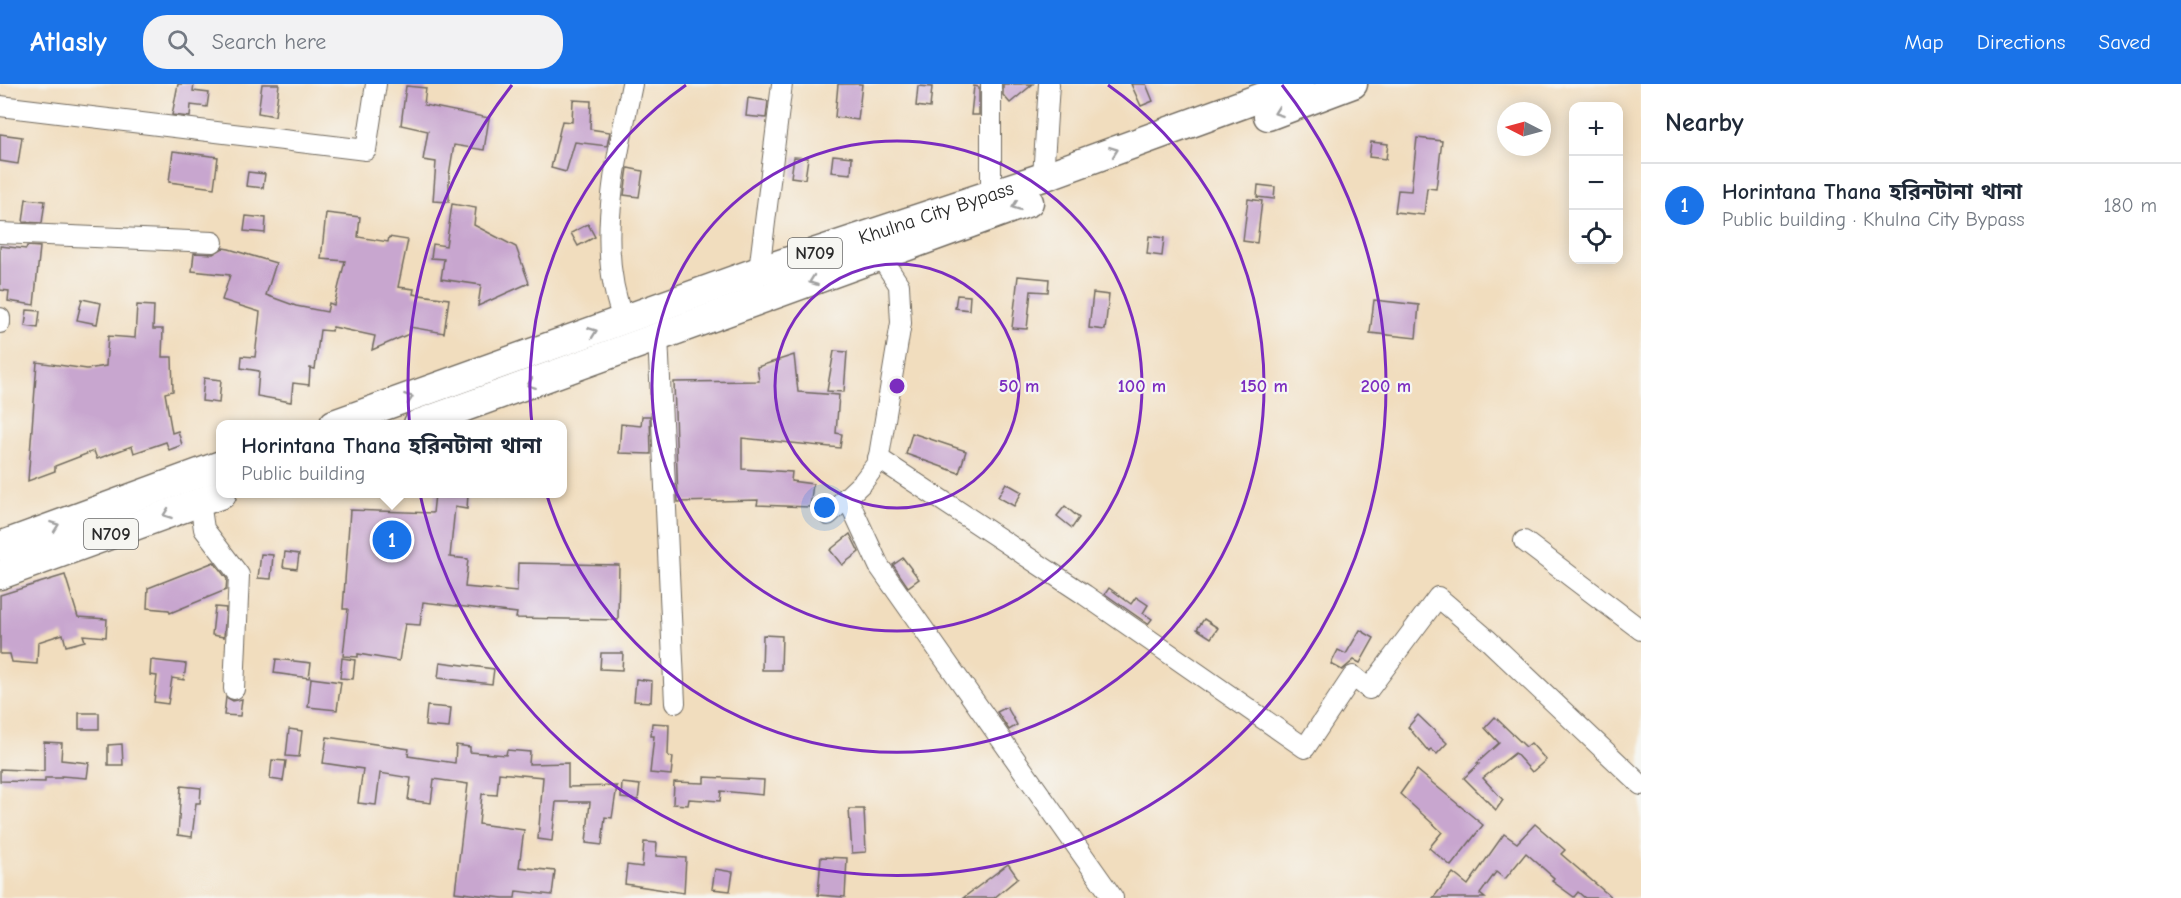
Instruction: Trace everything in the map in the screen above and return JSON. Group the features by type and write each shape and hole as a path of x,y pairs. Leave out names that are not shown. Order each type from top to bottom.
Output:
{"highway":[{"name":"Khulna City Bypass","path":"345,420 759,271 1043,177 1298,84"},
{"name":"Khulna City Bypass","path":"429,420 1353,84"},
{"name":"N709","path":"0,546 216,467"},
{"name":"N709","path":"0,574 211,498"}],"street":[{"path":"0,106 366,150 376,84"},
{"path":"624,321 614,297 609,238 618,154 632,84"},
{"path":"759,271 782,84"},
{"path":"991,84 991,194"},
{"path":"1043,177 1049,84"},
{"path":"0,233 213,242"},
{"path":"828,515 863,482 878,458 901,323 899,285 880,256"},
{"path":"0,318 0,323"},
{"path":"658,336 675,703"},
{"path":"878,458 1094,602 1305,748 1353,676 1369,689 1438,597 1487,639 1641,785"},
{"path":"847,497 879,566 1113,898"},
{"path":"211,498 204,529 239,575 234,689"},
{"path":"1524,541 1641,630"}],"building":[{"path":"178,84 194,84 193,91 209,93 207,107 191,105 190,117 172,115"},
{"path":"262,84 279,84 275,116 258,113"},
{"path":"838,84 862,84 858,120 835,117"},
{"path":"1003,84 1033,84 1010,103 1003,95"},
{"path":"1131,84 1146,84 1153,101 1141,106"},
{"path":"406,86 426,88 424,105 489,118 484,150 454,145 449,175 449,202 433,201 436,162 423,160 428,131 401,125"},
{"path":"918,86 932,87 930,108 916,106"},
{"path":"974,86 979,87 979,115 971,115"},
{"path":"748,98 768,101 766,118 746,116"},
{"path":"573,100 591,101 590,129 610,132 607,146 575,142 566,172 551,168 562,121 572,122"},
{"path":"0,134 22,137 18,164 0,161"},
{"path":"1417,138 1442,141 1436,189 1427,188 1424,215 1395,212 1398,190 1411,191"},
{"path":"1371,142 1388,144 1386,159 1369,157"},
{"path":"173,151 218,157 214,188 169,182"},
{"path":"833,155 852,157 851,174 831,172"},
{"path":"794,157 808,158 805,179 791,177"},
{"path":"628,168 643,171 639,197 624,195"},
{"path":"248,172 265,174 263,188 246,186"},
{"path":"1258,185 1275,187 1274,199 1257,197"},
{"path":"26,199 45,201 42,223 23,222"},
{"path":"1248,199 1262,201 1257,243 1243,241"},
{"path":"452,204 476,208 474,225 516,247 529,283 478,306 481,285 441,279 444,259 431,258 433,244 446,246"},
{"path":"326,213 360,217 358,237 388,242 389,237 408,240 398,287 414,289 413,294 449,299 444,333 410,327 409,334 372,350 375,336 333,327 332,331 320,330 315,369 310,368 309,385 293,383 291,402 257,396 259,371 241,368 242,356 255,357 260,312 222,300 230,275 192,271 194,253 213,254 223,248 276,263 266,295 296,306 327,312 329,303 334,305 345,261 321,259"},
{"path":"246,216 266,218 265,233 244,231"},
{"path":"588,224 595,237 578,246 571,233"},
{"path":"1149,236 1164,238 1162,256 1147,254"},
{"path":"0,246 26,249 27,246 40,247 34,305 8,301 9,291 0,290"},
{"path":"1018,276 1049,279 1048,292 1031,291 1027,329 1012,328"},
{"path":"1093,293 1109,295 1105,330 1089,328"},
{"path":"957,295 970,296 969,310 955,308"},
{"path":"82,299 101,303 97,324 77,320"},
{"path":"1374,300 1419,305 1416,338 1370,333"},
{"path":"137,305 154,306 153,329 163,329 162,357 172,357 173,391 165,393 172,433 178,431 182,445 169,450 166,442 134,453 132,446 97,459 94,451 55,466 55,471 28,481 37,362 87,369 106,366 108,336 135,338"},
{"path":"27,310 40,311 38,328 25,326"},
{"path":"834,351 847,352 844,392 827,391"},
{"path":"794,355 798,392 839,395 836,433 842,434 840,448 742,438 742,469 792,472 791,481 813,484 810,507 757,505 758,500 678,502 674,382 759,381 757,367"},
{"path":"204,378 221,380 219,403 202,401"},
{"path":"642,416 650,416 651,454 619,453 621,424 641,426"},
{"path":"912,433 966,451 959,473 906,454"},
{"path":"1006,483 1022,492 1014,506 998,497"},
{"path":"435,498 468,498 467,509 455,507 450,557 468,559 465,587 517,592 518,563 619,565 618,620 516,618 517,613 423,602 420,625 405,624 399,661 358,654 358,657 343,656 348,609 343,609 350,510 433,513"},
{"path":"1065,506 1079,518 1072,528 1057,516"},
{"path":"850,534 859,552 842,565 830,550"},
{"path":"285,552 299,554 297,569 283,567"},
{"path":"261,554 273,555 271,579 258,578"},
{"path":"903,558 919,579 908,587 893,565"},
{"path":"214,562 227,579 226,590 170,613 169,610 147,608 148,588"},
{"path":"65,575 78,617 107,619 106,637 83,635 85,641 66,646 63,634 38,642 37,664 12,662 10,654 0,654 0,595"},
{"path":"1109,588 1131,604 1136,597 1148,605 1143,613 1152,619 1148,624 1105,594"},
{"path":"215,607 226,608 224,637 212,635"},
{"path":"1204,619 1218,628 1211,638 1197,629"},
{"path":"1360,630 1374,638 1360,663 1354,660 1342,670 1331,664 1338,650 1346,654"},
{"path":"763,635 782,636 781,670 762,670"},
{"path":"601,653 623,653 622,670 600,669"},
{"path":"342,658 355,660 353,679 340,678"},
{"path":"276,659 311,663 309,678 274,673"},
{"path":"151,660 186,664 184,680 172,678 168,704 154,702 157,676 150,675"},
{"path":"440,662 494,669 492,684 438,678"},
{"path":"311,678 341,682 337,710 308,707"},
{"path":"636,679 652,681 651,702 634,701"},
{"path":"226,697 233,701 242,699 240,716 224,715"},
{"path":"427,706 451,708 449,728 425,726"},
{"path":"1007,707 1017,725 1009,730 997,712"},
{"path":"79,713 99,713 99,729 79,729"},
{"path":"1418,715 1447,743 1437,754 1431,749 1429,752 1408,727"},
{"path":"1495,717 1526,747 1531,743 1546,760 1532,772 1515,753 1483,778 1503,800 1496,810 1464,778 1499,743 1485,728"},
{"path":"652,723 669,724 668,756 673,757 671,775 650,773 654,736 651,736"},
{"path":"289,729 302,731 299,757 286,756"},
{"path":"327,737 409,749 408,756 455,763 456,745 470,747 470,752 506,755 507,750 530,752 529,764 568,763 568,787 617,786 612,818 605,817 602,845 586,843 590,802 556,802 552,841 538,839 543,777 499,773 497,795 482,794 479,824 524,830 519,867 555,871 552,895 516,891 515,898 503,898 455,892 468,784 434,779 431,803 408,800 411,778 380,773 376,805 358,803 363,769 323,763"},
{"path":"44,742 62,743 61,760 89,763 87,778 61,776 61,778 45,778 45,782 0,781 0,769 44,771"},
{"path":"122,744 123,765 108,765 108,745"},
{"path":"272,760 286,761 283,781 270,779"},
{"path":"1417,770 1483,825 1451,866 1429,848 1442,832 1400,794"},
{"path":"704,777 764,780 763,795 721,791 720,801 689,799 688,805 673,804 674,782 704,783"},
{"path":"622,783 640,785 638,800 621,798"},
{"path":"181,786 201,788 200,803 196,803 192,837 178,835"},
{"path":"849,809 864,809 866,852 852,853"},
{"path":"1535,824 1565,850 1561,854 1612,898 1585,898 1578,892 1574,897 1552,881 1554,878 1526,853 1505,879 1496,872 1480,894 1485,898 1433,898 1453,873 1468,885 1504,834 1517,843"},
{"path":"644,842 657,843 656,856 686,858 684,893 625,884 627,865 642,867"},
{"path":"821,857 847,858 845,897 818,895"},
{"path":"1008,864 1018,878 994,898 963,898"},
{"path":"715,869 733,872 730,891 712,889"}],"place":[{"name":"Horintana Thana হরিনটানা থানা","path":"392,540"}]}
